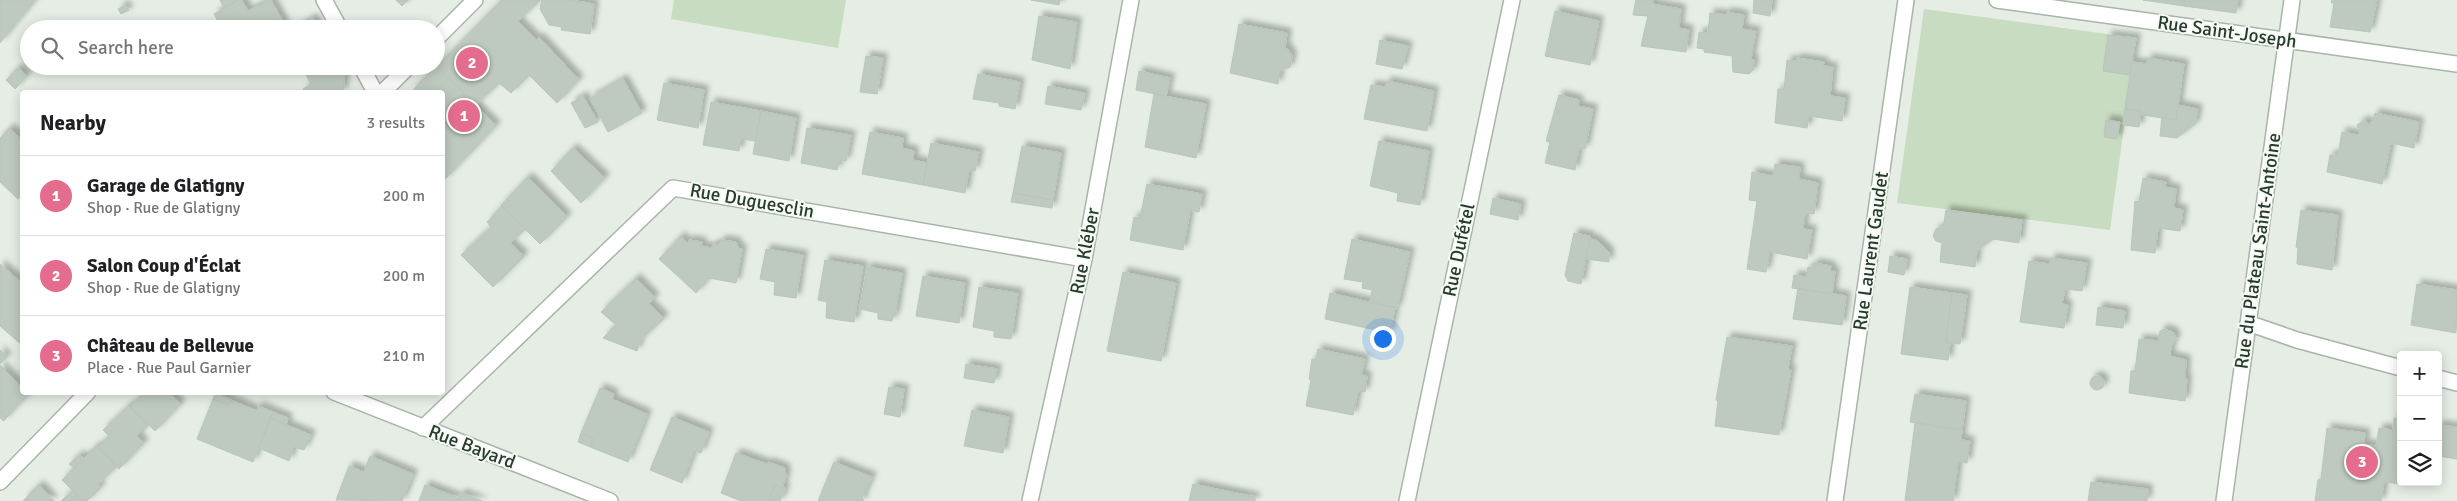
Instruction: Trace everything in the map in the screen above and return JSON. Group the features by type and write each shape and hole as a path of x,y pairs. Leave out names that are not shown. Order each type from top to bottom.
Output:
{"street":[{"path":"324,0 335,20"},
{"path":"445,30 475,0"},
{"name":"Rue Kléber","path":"1030,501 1084,258 1131,0"},
{"name":"Rue Dufétel","path":"1407,501 1512,0"},
{"name":"Rue Laurent Gaudet","path":"1836,501 1906,0"},
{"name":"Rue Saint-Joseph","path":"1997,0 2457,64"},
{"name":"Rue du Plateau Saint-Antoine","path":"2224,501 2292,0"},
{"path":"366,75 374,90"},
{"path":"385,90 400,75"},
{"name":"Rue Duguesclin","path":"423,428 672,188 1084,258"},
{"path":"2248,323 2297,340 2397,367"},
{"path":"2442,379 2457,383"},
{"path":"0,482 85,395"},
{"name":"Rue Bayard","path":"341,395 610,501"}],"green space":[{"path":"674,0 846,0 838,48 671,19"},
{"path":"1924,9 2136,38 2110,230 1897,203"}],"building":[{"path":"0,0 35,0 0,43"},
{"path":"220,0 238,0 224,8"},
{"path":"238,0 242,0 248,11 271,0 282,20 217,20 214,14"},
{"path":"396,0 408,0 402,6"},
{"path":"502,0 540,0 518,21 537,40 539,37 579,80 557,103 529,75 511,93 499,83 476,105 445,74 445,58"},
{"path":"542,0 571,0 594,4 590,34 561,30 562,27 549,25 540,9"},
{"path":"1031,0 1060,0 1059,5"},
{"path":"1636,0 1653,0 1652,4 1681,9 1679,28 1689,30 1686,52 1641,46 1648,16 1633,15"},
{"path":"1754,0 1772,0 1770,16 1753,13"},
{"path":"2143,0 2185,0 2184,6"},
{"path":"2185,0 2238,0 2236,13 2184,6"},
{"path":"2332,0 2377,0 2370,32 2330,27 2334,3 2331,3"},
{"path":"125,5 129,10 121,14 118,9"},
{"path":"1555,11 1599,21 1590,65 1545,56"},
{"path":"1727,12 1744,15 1742,29 1756,31 1751,59 1754,60 1753,70 1749,74 1733,72 1732,56 1704,52 1704,49 1697,48 1699,32 1708,33 1710,13 1727,15"},
{"path":"1039,16 1077,22 1070,69 1032,60"},
{"path":"1239,24 1287,33 1285,48 1288,49 1292,56 1290,67 1280,71 1278,84 1230,73"},
{"path":"2108,35 2136,38 2130,75 2103,71"},
{"path":"1380,40 1408,46 1402,69 1376,64"},
{"path":"866,56 883,58 877,94 860,92"},
{"path":"1797,58 1824,62 1823,66 1833,67 1830,96 1845,98 1842,121 1809,116 1807,128 1775,123 1778,89 1784,89 1787,60 1796,61"},
{"path":"2148,58 2184,64 2176,120 2142,115 2141,111 2125,109 2132,62 2147,64"},
{"path":"18,68 20,75 27,76 15,89 6,80"},
{"path":"1139,71 1170,78 1166,96 1136,90"},
{"path":"445,74 496,126 445,179 445,90 413,90 428,75"},
{"path":"978,74 1020,82 1015,109 999,106 999,103 973,99"},
{"path":"306,75 345,75 343,90 304,90 311,84"},
{"path":"623,79 642,113 608,132 590,98"},
{"path":"1387,81 1434,91 1427,131 1364,119 1371,85 1386,87"},
{"path":"664,83 704,90 698,128 657,120"},
{"path":"1048,86 1085,93 1081,110 1045,104"},
{"path":"1154,94 1206,104 1196,158 1145,147"},
{"path":"1559,95 1579,100 1578,106 1593,109 1585,149 1579,148 1575,170 1545,163 1550,142 1546,141"},
{"path":"583,96 598,122 585,128 571,103"},
{"path":"711,102 761,111 755,141 741,139 739,151 703,145"},
{"path":"2178,105 2198,109 2195,124 2177,138 2160,136 2162,117 2176,120"},
{"path":"2125,109 2141,111 2139,127 2123,125"},
{"path":"761,111 796,118 789,161 753,154"},
{"path":"2375,113 2419,122 2414,148 2391,143 2382,184 2327,172 2330,155 2338,155 2342,132 2358,135 2360,130 2357,125 2365,120 2368,124 2373,121"},
{"path":"2106,120 2120,122 2117,139 2104,137"},
{"path":"10,128 20,138 20,197 18,199 0,182 0,138"},
{"path":"807,128 851,135 846,161 839,161 837,170 801,163"},
{"path":"870,132 903,138 902,148 914,151 913,160 927,163 923,185 862,174"},
{"path":"1379,141 1429,151 1420,205 1397,201 1398,193 1370,186"},
{"path":"931,143 979,152 975,171 969,170 965,193 923,185"},
{"path":"1022,146 1061,153 1053,200 1013,193"},
{"path":"573,148 605,178 581,203 551,171"},
{"path":"1775,164 1800,167 1799,179 1818,183 1814,214 1805,213 1803,229 1812,230 1807,259 1770,252 1766,272 1747,269 1757,201 1749,200 1752,172 1773,176"},
{"path":"528,177 567,217 540,244 501,205"},
{"path":"2143,178 2166,182 2165,187 2176,189 2174,208 2183,210 2180,231 2158,228 2155,253 2131,250 2135,201 2139,202"},
{"path":"1147,184 1202,194 1199,212 1190,210 1183,250 1130,240 1134,217 1140,218"},
{"path":"1013,193 1053,200 1052,208 1011,202"},
{"path":"1493,198 1521,204 1518,220 1490,214"},
{"path":"502,206 525,229 510,243 524,256 493,287 461,255 491,227 487,222"},
{"path":"1946,210 2022,220 2019,243 1993,239 1977,251 1975,267 1940,262 1942,243 1936,241 1933,236 1936,229 1943,228"},
{"path":"2301,210 2338,215 2332,270 2297,264 2298,248 2296,247"},
{"path":"1574,233 1590,236 1581,284 1568,281 1565,275"},
{"path":"681,236 688,243 689,240 702,242 701,246 712,248 713,244 717,245 722,240 736,242 739,249 742,249 736,283 709,278 696,293 659,259"},
{"path":"1352,239 1410,252 1397,308 1370,302 1372,290 1362,288 1363,282 1344,279"},
{"path":"1590,239 1596,240 1609,252 1609,262 1586,259"},
{"path":"766,249 803,255 796,298 774,295 775,282 760,279"},
{"path":"1890,256 1907,259 1904,275 1888,272"},
{"path":"2051,258 2087,263 2082,291 2065,289 2062,304 2068,305 2064,328 2020,322 2029,261 2050,264"},
{"path":"825,260 863,266 854,322 826,318 827,302 818,300"},
{"path":"1814,263 1831,266 1830,271 1835,271 1832,294 1792,288 1794,275 1806,277 1808,267 1813,268"},
{"path":"0,264 20,281 20,343 0,326"},
{"path":"867,267 902,273 895,316 893,316 892,321 878,319 878,313 860,309"},
{"path":"1123,272 1176,283 1161,361 1107,351"},
{"path":"923,276 965,283 959,323 916,316"},
{"path":"636,278 655,298 649,303 664,318 640,341 637,351 603,338 616,325 601,312"},
{"path":"2417,284 2457,290 2456,333 2411,325"},
{"path":"979,287 1018,293 1011,339 994,337 994,331 973,327"},
{"path":"1910,287 1952,293 1946,342 1950,343 1948,360 1901,354"},
{"path":"1798,288 1846,296 1842,325 1793,319"},
{"path":"1330,293 1395,308 1390,333 1325,319"},
{"path":"1952,293 1967,295 1960,344 1946,342"},
{"path":"2098,307 2125,311 2123,328 2096,325"},
{"path":"2164,329 2173,332 2176,338 2171,347 2170,356 2186,360 2185,401 2129,393 2131,371 2135,371 2139,339 2159,341 2160,331"},
{"path":"1727,337 1792,346 1788,369 1791,370 1779,435 1715,426 1718,401 1716,400"},
{"path":"1318,349 1365,359 1361,375 1367,376 1365,392 1358,391 1353,415 1306,406 1311,380 1309,379 1312,359 1316,359"},
{"path":"0,350 7,357 0,364"},
{"path":"966,364 997,369 994,383 964,378"},
{"path":"0,365 20,385 20,395 28,395 7,417 0,410"},
{"path":"2097,376 2102,378 2104,383 2102,388 2097,390 2092,388 2090,383 2092,378"},
{"path":"889,387 904,389 900,417 884,414"},
{"path":"600,388 614,394 612,399 647,414 628,462 590,447 593,439 581,433"},
{"path":"1915,394 1966,401 1962,430 1910,422"},
{"path":"142,395 171,395 181,404 155,431 130,407"},
{"path":"215,395 220,395 231,400 229,405 213,399"},
{"path":"213,399 229,405 231,400 257,411 258,406 273,412 253,462 197,439"},
{"path":"129,405 148,425 137,436 144,443 119,469 98,447 109,436 103,430"},
{"path":"0,410 7,417 4,421 0,418"},
{"path":"972,410 1009,417 1003,453 964,446"},
{"path":"273,412 288,418 286,425 270,418"},
{"path":"672,417 709,432 701,453 694,451 682,483 650,470"},
{"path":"270,418 311,435 304,450 294,447 289,461 259,448"},
{"path":"2394,418 2397,418 2397,484 2384,482 2381,501 2315,501 2318,480 2321,479 2327,428 2365,433 2364,444 2376,446 2379,428 2393,430"},
{"path":"1915,423 1962,430 1961,440 1970,441 1967,463 1958,462 1953,501 1905,501"},
{"path":"2442,425 2457,427 2457,459 2442,457"},
{"path":"581,433 593,439 590,447 578,442"},
{"path":"96,446 117,466 98,484 101,487 87,501 83,501 62,480"},
{"path":"736,453 785,468 786,477 783,485 785,489 775,484 769,501 741,501 721,493"},
{"path":"79,455 84,458 74,468 69,464"},
{"path":"370,456 413,474 402,501 336,500 349,466 364,472"},
{"path":"834,462 872,477 862,498 864,501 818,501"},
{"path":"2091,482 2148,489 2147,501 2088,501"},
{"path":"775,484 785,489 780,501 769,501"},
{"path":"1193,484 1255,497 1255,501 1189,501"},
{"path":"39,485 54,501 23,501"},
{"path":"425,485 459,498 461,493 482,501 419,501"},
{"path":"73,490 83,501 61,501"}],"place":[{"name":"Salon Coup d'Éclat","path":"472,63"},
{"name":"Garage de Glatigny","path":"464,116"},
{"name":"Château de Bellevue","path":"2362,462"}]}
